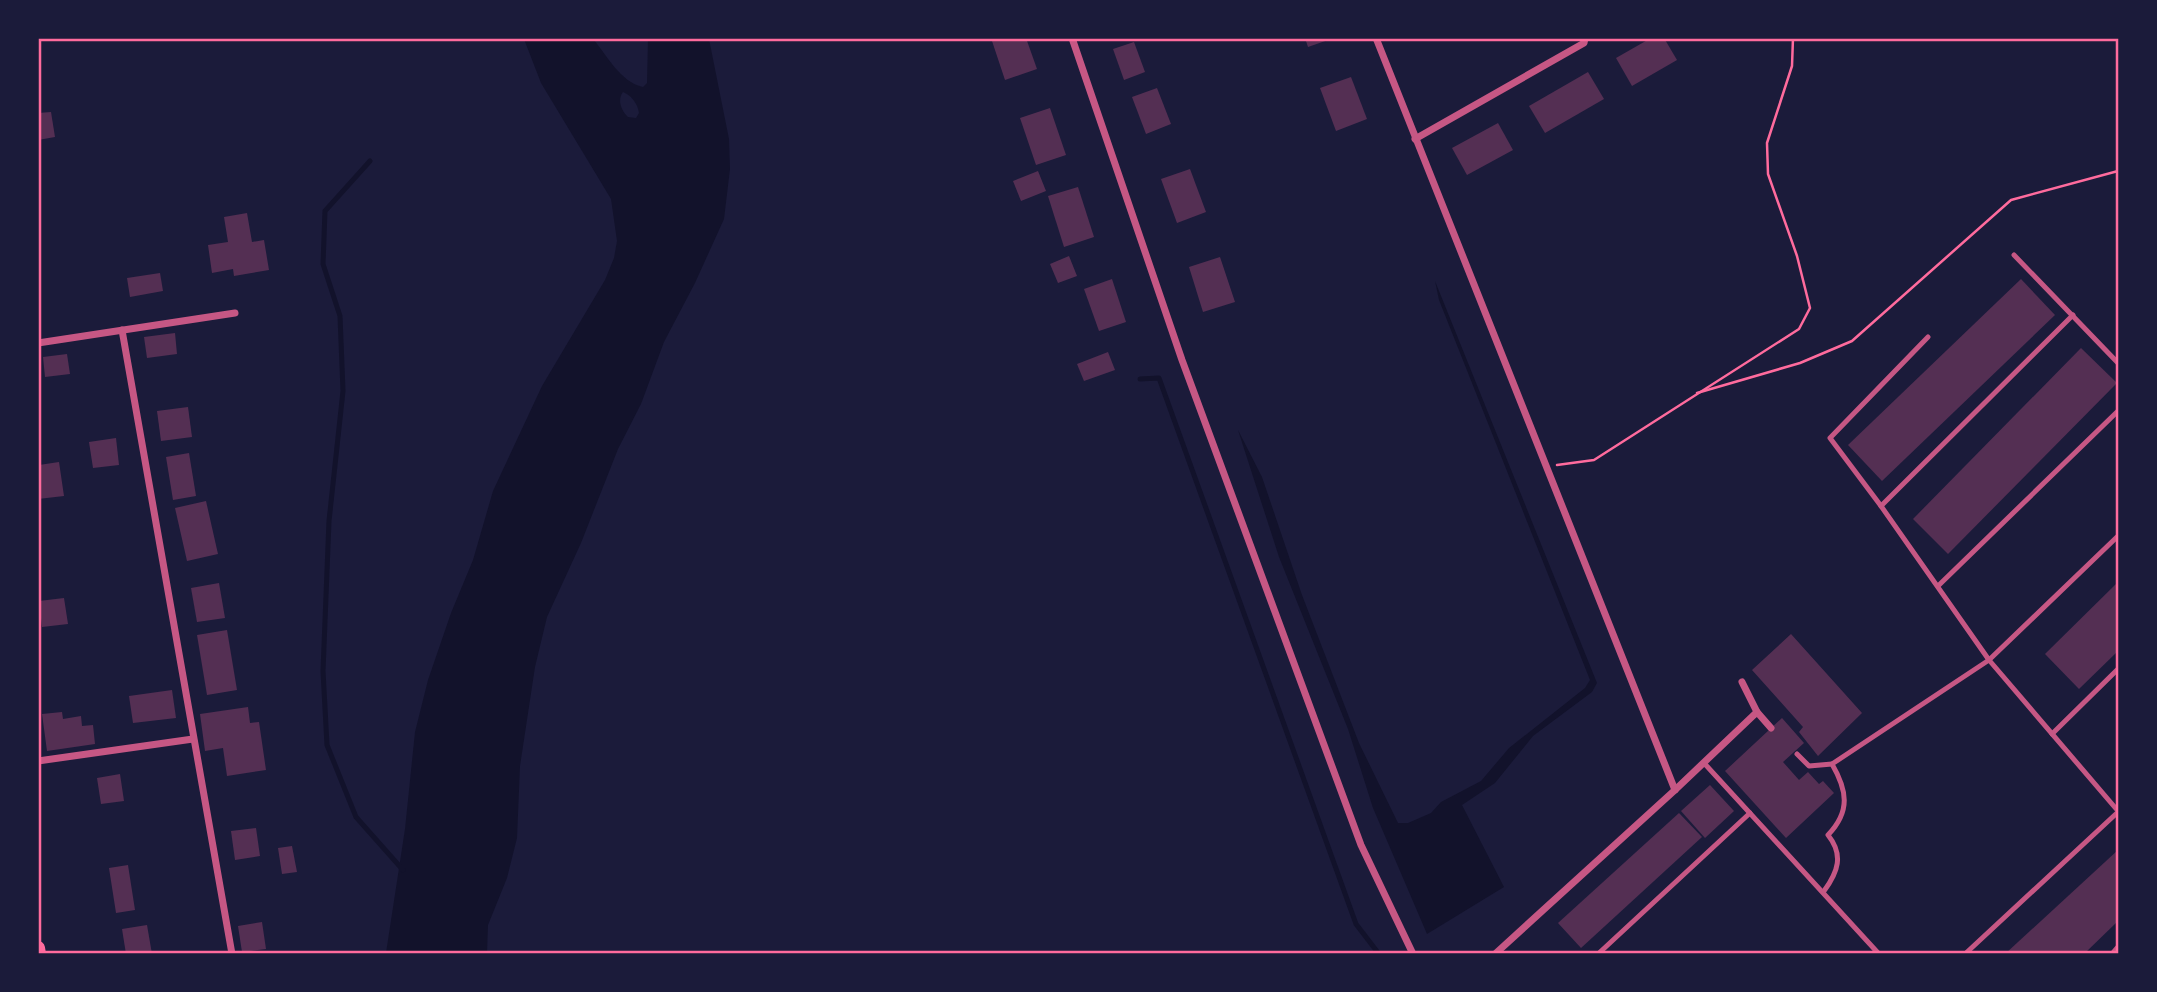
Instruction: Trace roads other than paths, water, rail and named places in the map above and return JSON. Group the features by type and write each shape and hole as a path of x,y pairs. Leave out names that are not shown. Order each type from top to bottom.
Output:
{"main road":[{"path":"38,948 39,954"}],"street":[{"path":"1072,38 1182,360 1361,845 1413,954"},
{"path":"1376,38 1675,790"},
{"path":"1415,139 1585,41"},
{"path":"38,343 235,313"},
{"path":"122,330 232,954"},
{"path":"1742,682 1757,712 1771,728"},
{"path":"1495,954 1757,712"},
{"path":"38,761 193,739"}],"lane":[{"path":"2014,255 2119,363"},
{"path":"1881,506 2074,315"},
{"path":"1928,337 1830,438 1989,660 2118,812 1965,954"},
{"path":"1938,586 2119,411"},
{"path":"1797,754 1809,766 1832,764 1989,660 2119,536"},
{"path":"2052,734 2119,668"},
{"path":"1704,763 1879,954"},
{"path":"1824,891 1834,877 1837,867 1836,845 1828,835 1837,825 1846,796 1842,781 1832,764"},
{"path":"1598,954 1750,813"},
{"path":"2112,954 2119,947"}],"waterway":[{"path":"370,161 325,211 323,264 340,316 343,391 329,521 323,671 327,745 356,817 403,870"},
{"path":"1140,379 1159,378 1356,924 1379,954"}]}
